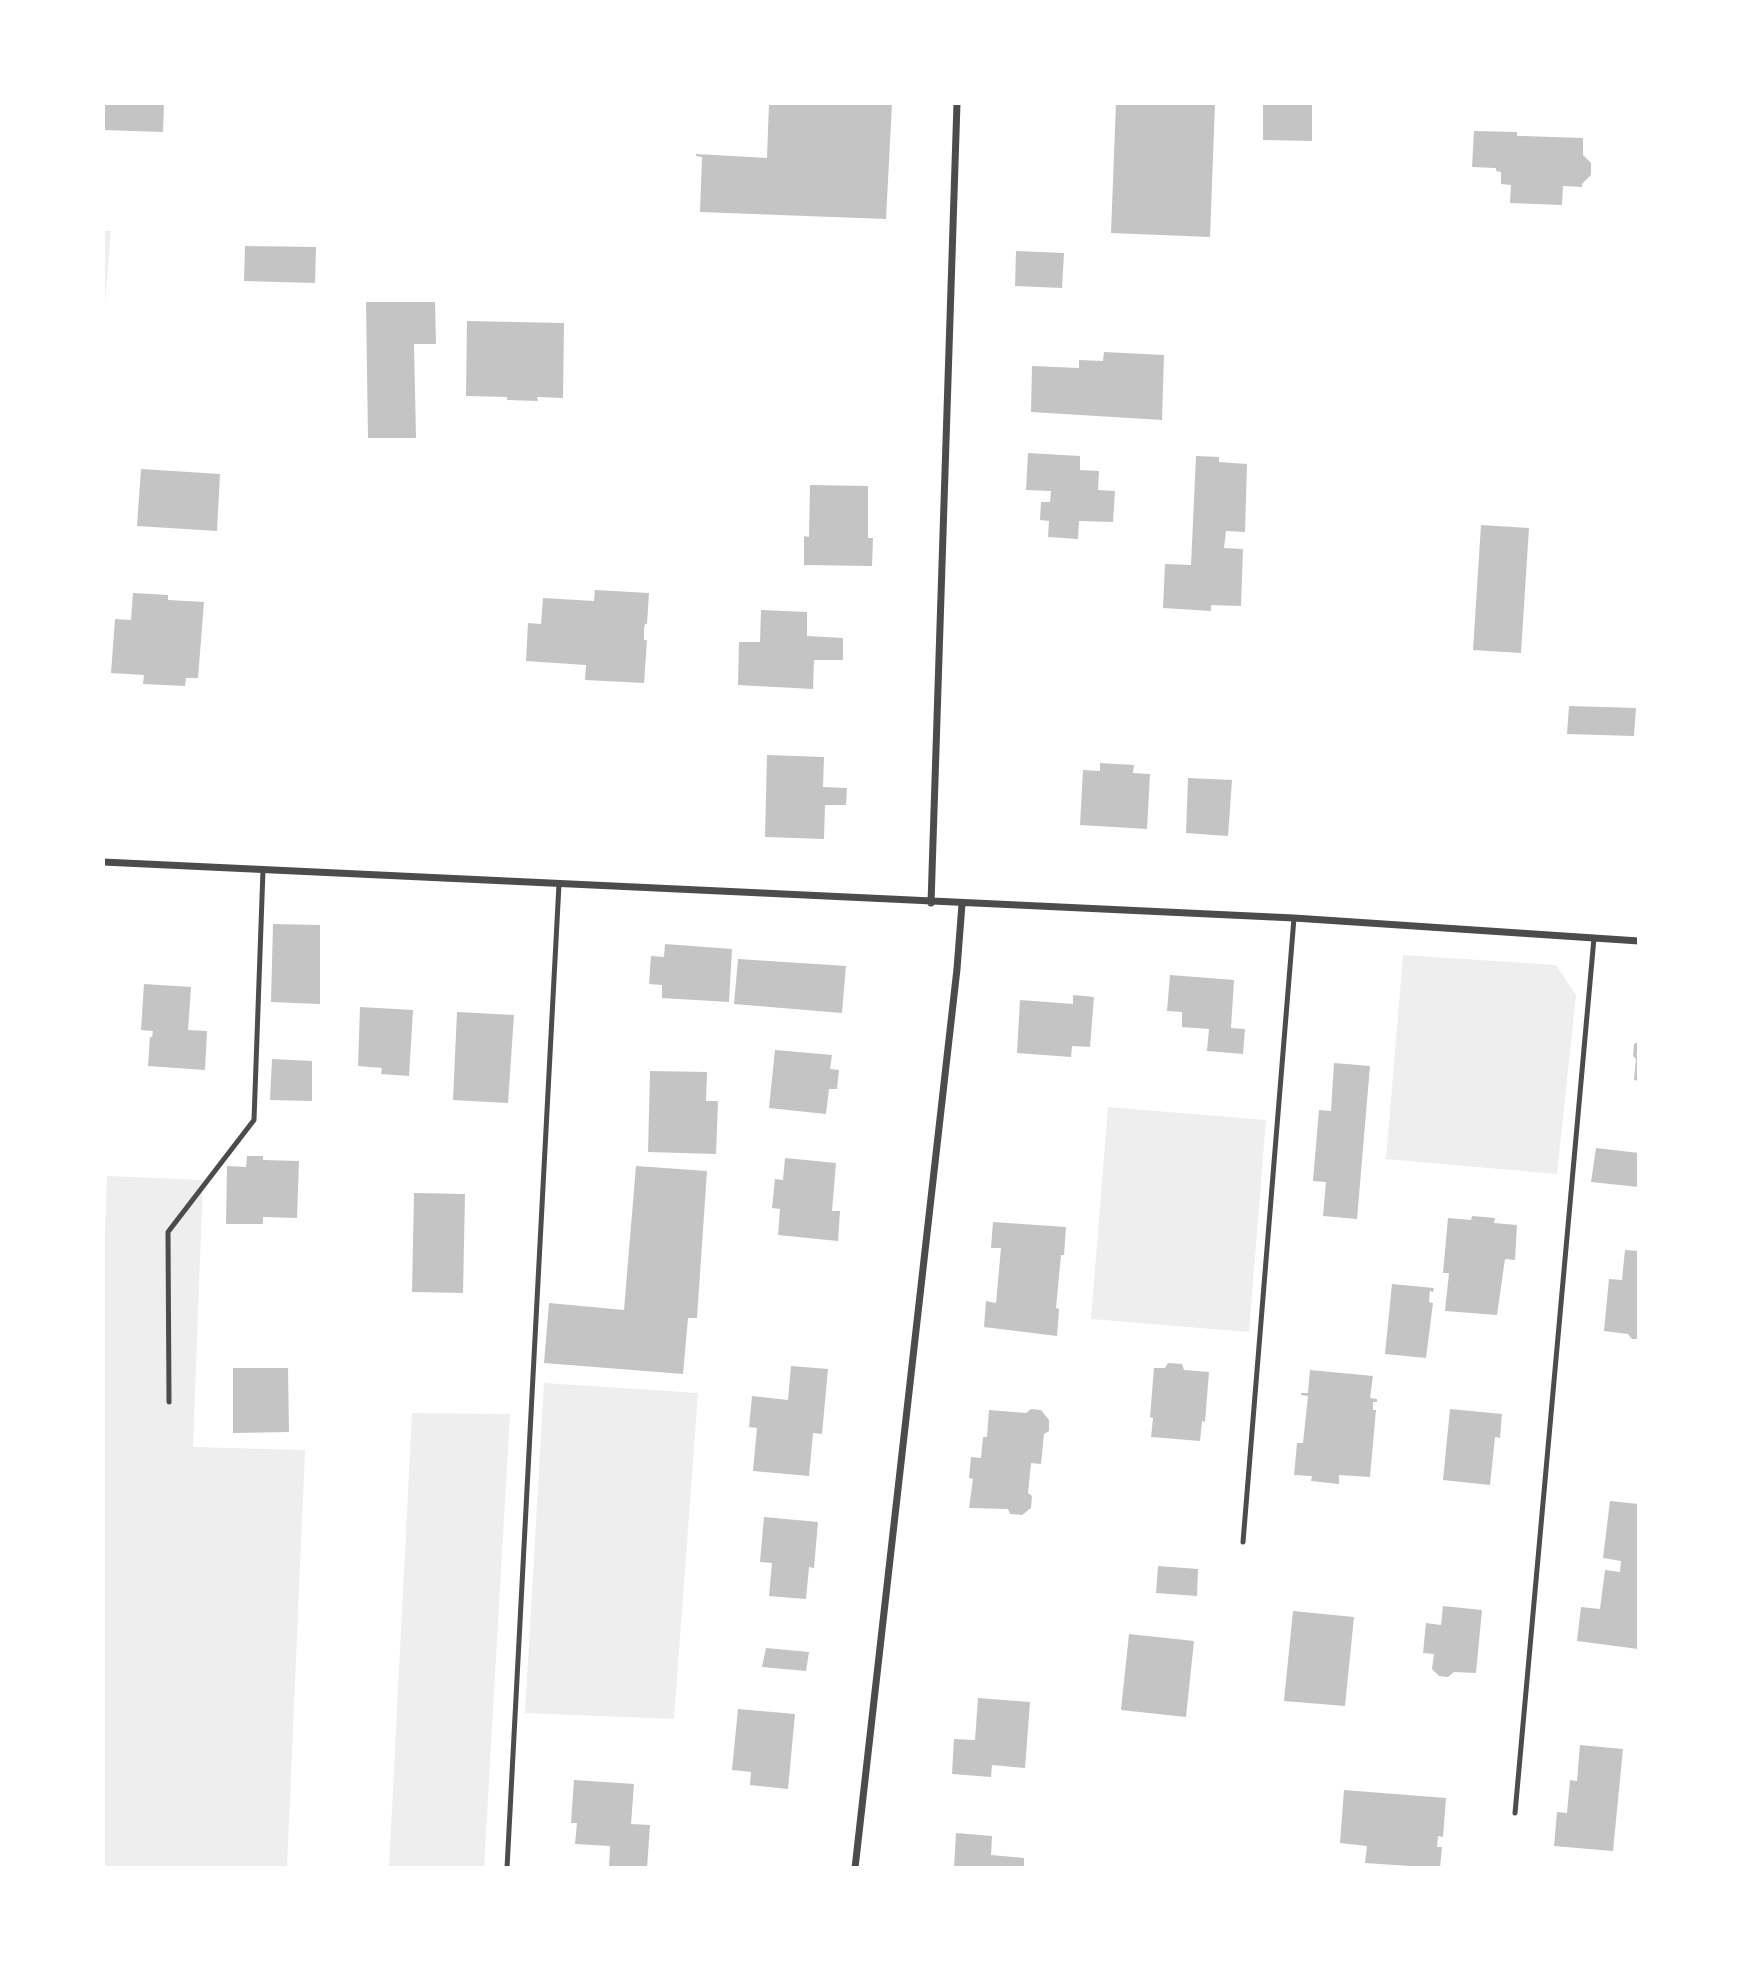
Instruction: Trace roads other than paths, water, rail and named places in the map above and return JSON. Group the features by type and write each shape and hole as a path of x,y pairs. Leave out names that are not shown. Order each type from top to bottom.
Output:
{"street":[{"path":"932,903 957,103"},
{"path":"103,862 1294,918 1639,941"},
{"path":"855,1868 962,904"}],"lane":[{"path":"169,1402 168,1232 254,1120 263,870"},
{"path":"507,1868 559,884"},
{"path":"1243,1542 1294,918"},
{"path":"1515,1813 1594,938"}]}
